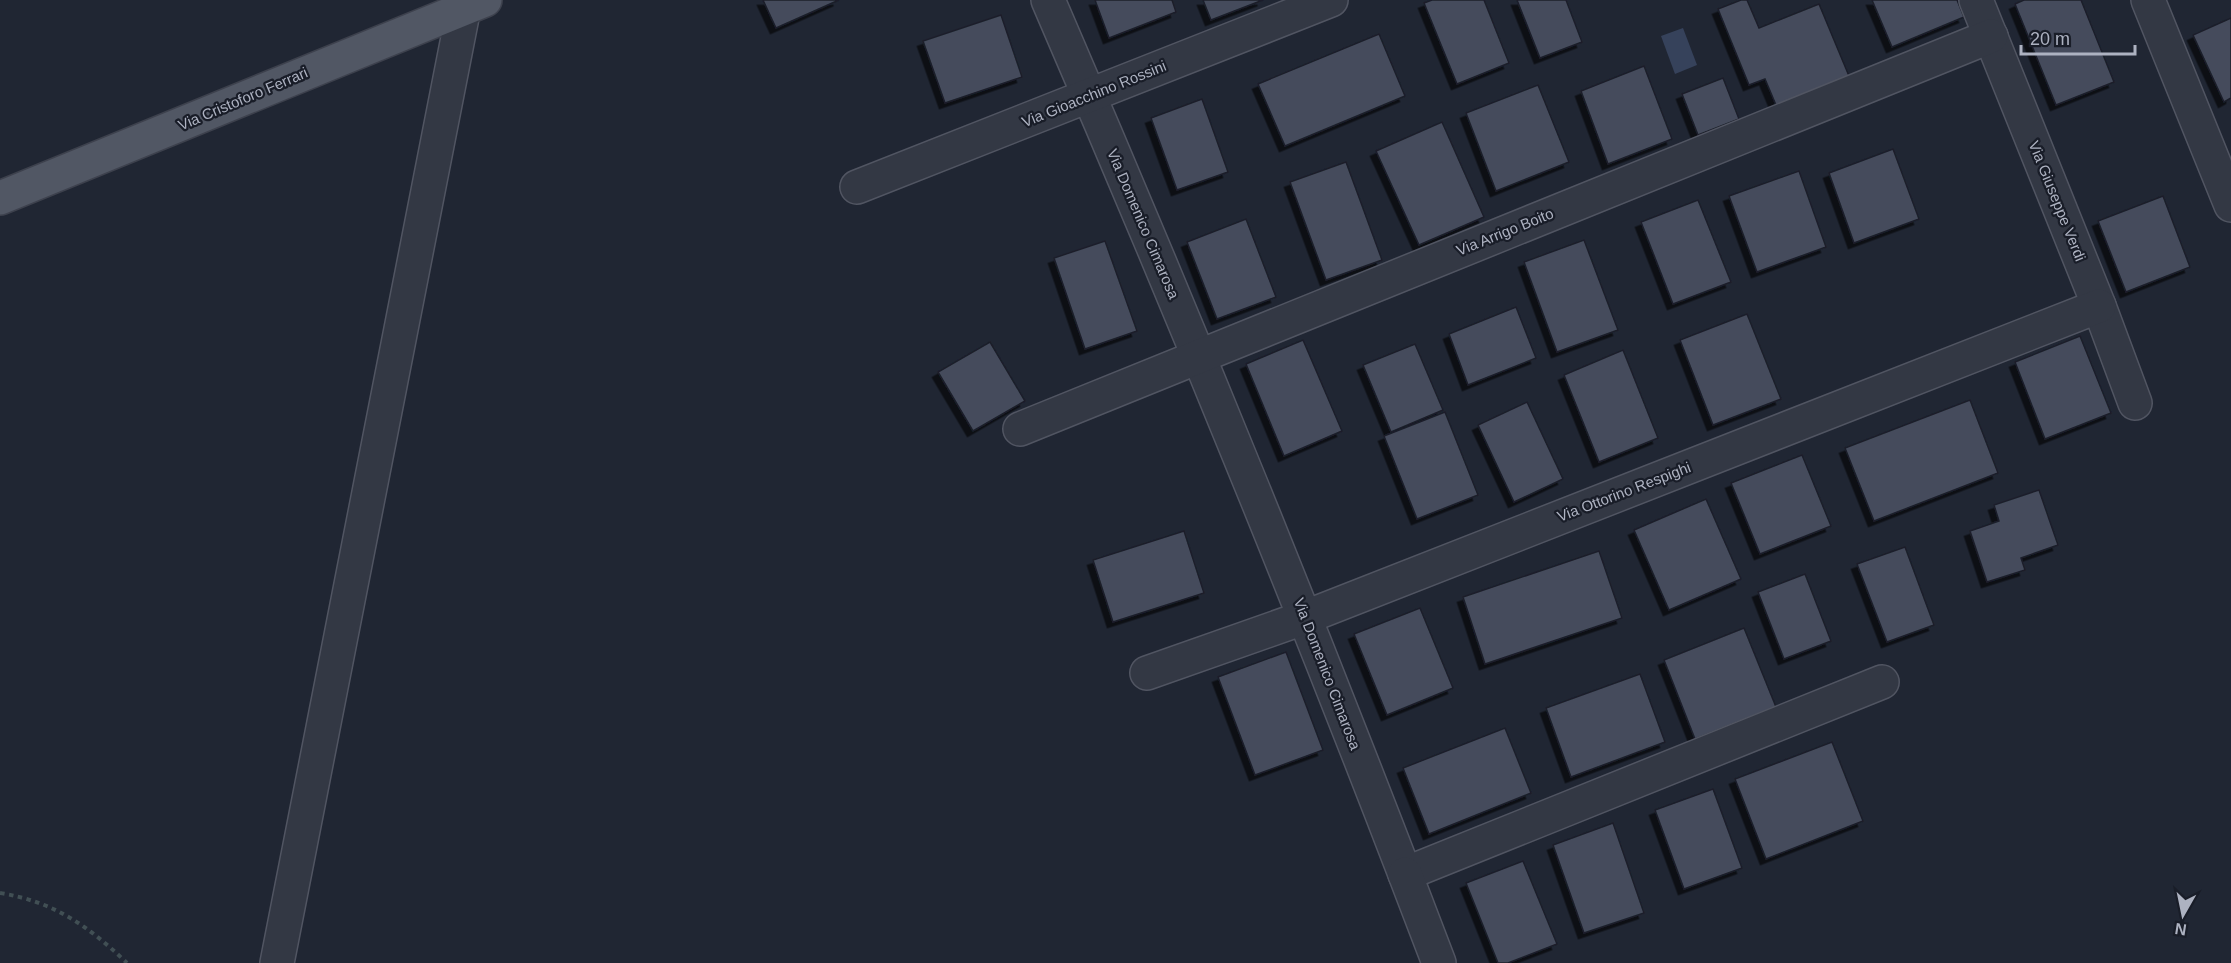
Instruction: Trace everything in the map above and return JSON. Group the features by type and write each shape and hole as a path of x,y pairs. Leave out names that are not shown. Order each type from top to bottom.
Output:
{"main road":[{"name":"Via Cristoforo Ferrari","path":"0,198 474,4"}],"street":[{"name":"Via Domenico Cimarosa","path":"1048,0 1198,355 1305,617 1439,963"},
{"name":"Via Gioacchino Rossini","path":"857,187 1331,0"},
{"name":"Via Giuseppe Verdi","path":"1976,0 2099,306 2135,403"},
{"path":"2148,0 2231,206"},
{"path":"277,963 474,4"},
{"name":"Via Arrigo Boito","path":"1020,429 1198,355 1991,36"},
{"name":"Via Ottorino Respighi","path":"1148,673 1305,617 2099,306"},
{"path":"1405,874 1882,682"}],"path":[{"path":"0,893 33,900 57,910 88,929 127,963"}],"water":[{"path":"1683,28 1697,65 1675,74 1661,36"}],"building":[{"path":"763,0 839,0 776,28"},
{"path":"1095,0 1172,0 1176,12 1109,38"},
{"path":"1203,0 1263,0 1211,20"},
{"path":"1432,0 1484,0 1509,63 1457,84 1424,3"},
{"path":"1517,0 1566,0 1582,42 1540,58"},
{"path":"1747,0 1759,28 1819,4 1849,76 1776,105 1765,79 1749,85 1718,9"},
{"path":"1872,0 1957,0 1964,17 1892,47"},
{"path":"2024,0 2081,0 2114,82 2056,105 2015,4"},
{"path":"1001,15 1022,77 945,103 923,41"},
{"path":"2231,18 2231,98 2224,102 2193,35"},
{"path":"1379,34 1405,96 1285,146 1258,84"},
{"path":"1644,66 1672,139 1608,164 1581,91"},
{"path":"1723,78 1739,119 1698,135 1682,94"},
{"path":"1538,85 1569,162 1496,191 1466,113"},
{"path":"1202,99 1228,172 1177,190 1151,118"},
{"path":"1442,122 1484,217 1419,245 1376,151"},
{"path":"1893,149 1919,219 1854,243 1829,173"},
{"path":"1346,162 1382,260 1326,280 1290,182"},
{"path":"1799,171 1826,247 1757,272 1729,196"},
{"path":"2163,196 2190,267 2126,292 2098,221"},
{"path":"1698,200 1731,282 1673,304 1641,222"},
{"path":"1246,219 1276,297 1217,319 1187,242"},
{"path":"1584,240 1618,330 1557,352 1524,262"},
{"path":"1105,241 1137,331 1085,349 1054,258"},
{"path":"1516,307 1536,358 1468,385 1449,334"},
{"path":"1747,314 1781,399 1713,425 1680,340"},
{"path":"2080,336 2111,413 2045,439 2015,362"},
{"path":"1303,340 1342,431 1284,456 1246,364"},
{"path":"990,342 1025,401 973,431 938,372"},
{"path":"1415,344 1443,410 1391,432 1363,365"},
{"path":"1623,350 1658,438 1599,462 1564,375"},
{"path":"1970,400 1998,473 1874,521 1845,448"},
{"path":"1527,402 1563,479 1514,502 1478,425"},
{"path":"1445,412 1478,495 1417,519 1384,436"},
{"path":"1802,455 1831,526 1760,554 1731,483"},
{"path":"2039,490 2058,545 2021,558 2025,570 1987,582 1970,531 1999,521 1994,505"},
{"path":"1706,499 1741,579 1669,610 1634,530"},
{"path":"1184,531 1204,593 1113,622 1093,560"},
{"path":"1905,547 1934,625 1887,642 1857,564"},
{"path":"1599,551 1622,618 1485,664 1463,597"},
{"path":"1805,574 1831,641 1784,659 1758,592"},
{"path":"1420,608 1453,688 1387,715 1354,634"},
{"path":"1744,628 1776,707 1695,739 1664,660"},
{"path":"1286,652 1323,750 1255,775 1218,677"},
{"path":"1640,674 1665,742 1571,777 1546,708"},
{"path":"1505,728 1531,793 1429,834 1403,768"},
{"path":"1832,742 1863,821 1766,859 1735,779"},
{"path":"1713,789 1742,868 1684,889 1655,810"},
{"path":"1613,823 1644,913 1584,933 1553,845"},
{"path":"1523,861 1557,944 1508,963 1498,963 1466,883"}]}
